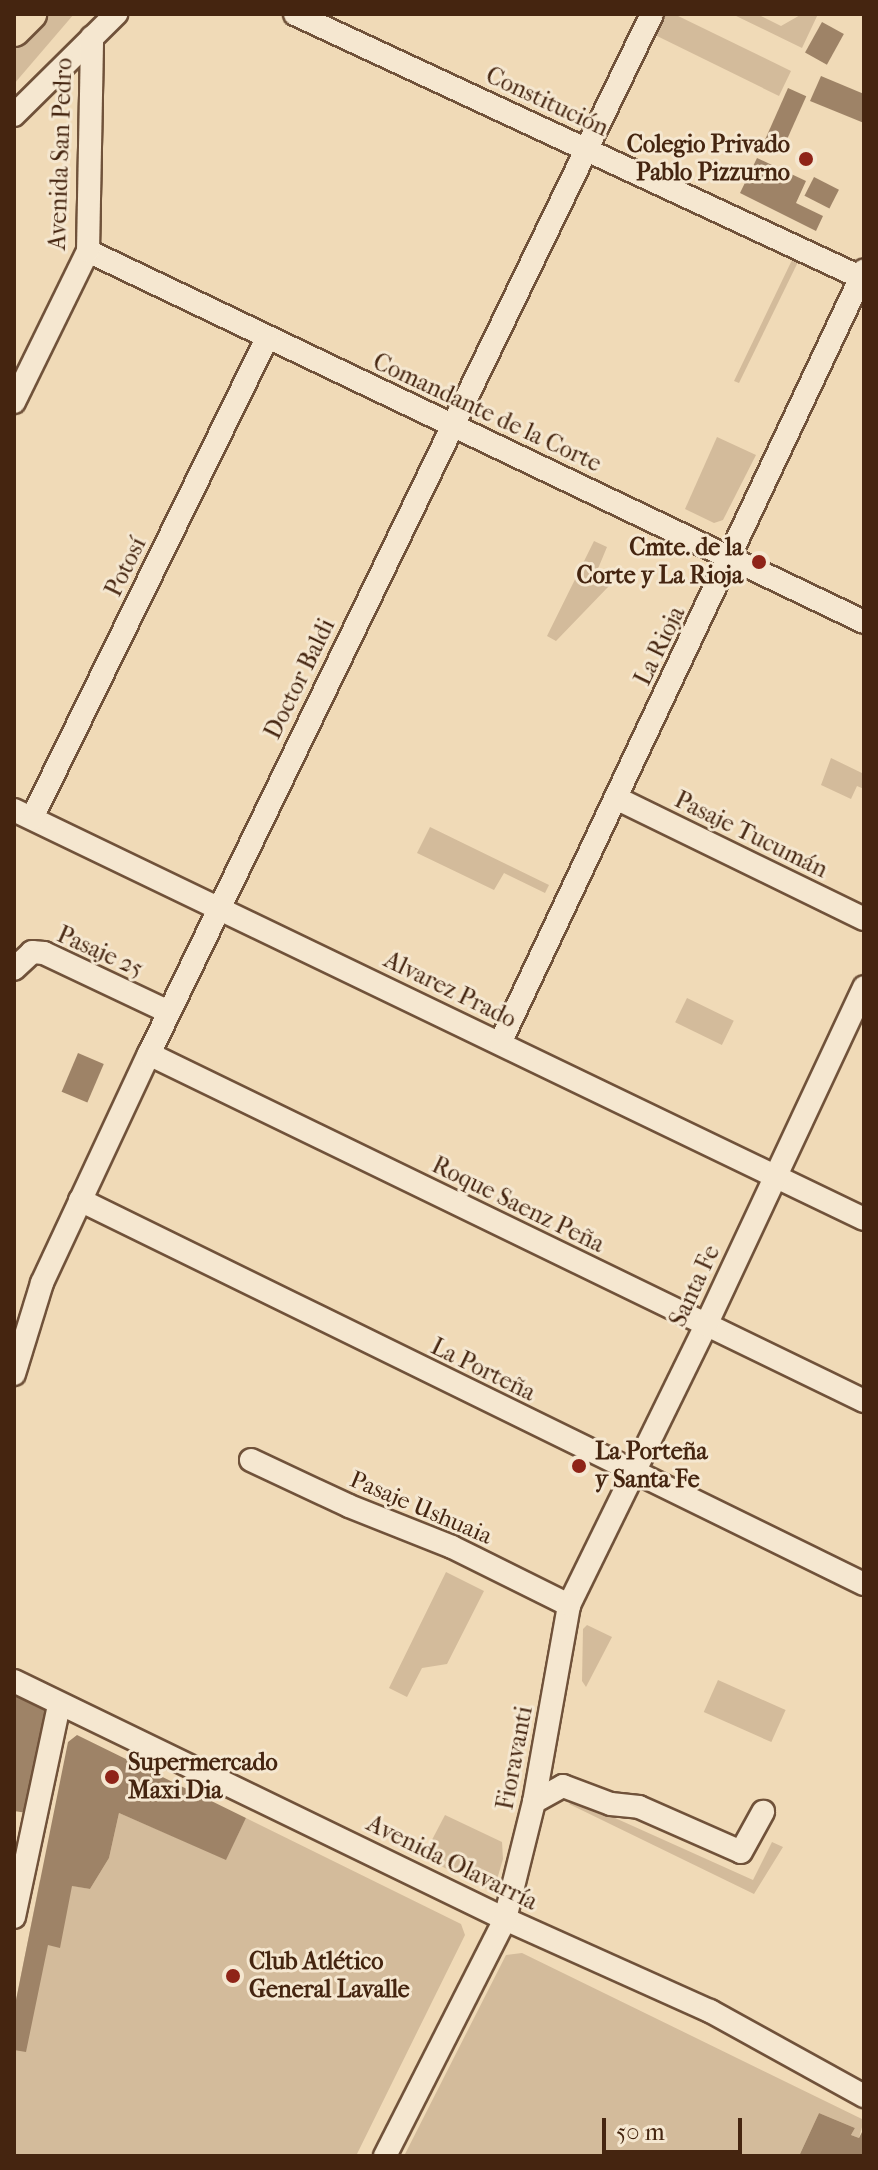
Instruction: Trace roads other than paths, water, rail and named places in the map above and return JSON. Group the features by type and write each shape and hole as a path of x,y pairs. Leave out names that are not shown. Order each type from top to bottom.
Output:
{"highway":[{"path":"14,30 30,14"}],"street":[{"path":"14,115 116,14"},
{"name":"Constitución","path":"295,14 863,276"},
{"name":"Doctor Baldi","path":"14,1374 25,1349 42,1283 80,1200 218,908 652,14"},
{"name":"Avenida San Pedro","path":"14,402 88,251 92,37"},
{"name":"Comandante de la Corte","path":"88,251 864,622"},
{"name":"La Rioja","path":"500,1043 863,276"},
{"name":"Potosí","path":"23,814 267,338"},
{"name":"Pasaje Tucumán","path":"616,798 864,919"},
{"name":"Alvarez Prado","path":"23,814 864,1219"},
{"name":"Pasaje 25","path":"14,969 32,952 44,953 169,1012"},
{"name":"Santa Fe","path":"569,1605 706,1325 864,987"},
{"name":"Roque Saenz Peña","path":"149,1054 864,1401"},
{"name":"La Porteña","path":"80,1200 864,1584"},
{"name":"Pasaje Ushuaia","path":"251,1460 349,1506 452,1547 569,1605"},
{"name":"Fioravanti","path":"385,2156 505,1919 534,1802 569,1605"},
{"name":"Avenida Olavarría","path":"14,1681 505,1919 710,2011 864,2096"},
{"path":"14,1917 23,1824 59,1705"},
{"path":"534,1802 563,1786 611,1804 639,1807 741,1852 763,1812"}],"place":[{"name":"Colegio Privado Pablo Pizzurno","path":"806,159"},
{"name":"Cmte. de la Corte y La Rioja","path":"759,562"},
{"name":"La Porteña y Santa Fe","path":"579,1466"},
{"name":"Supermercado Maxi Dia","path":"112,1777"},
{"name":"Club Atlético General Lavalle","path":"233,1976"}]}
